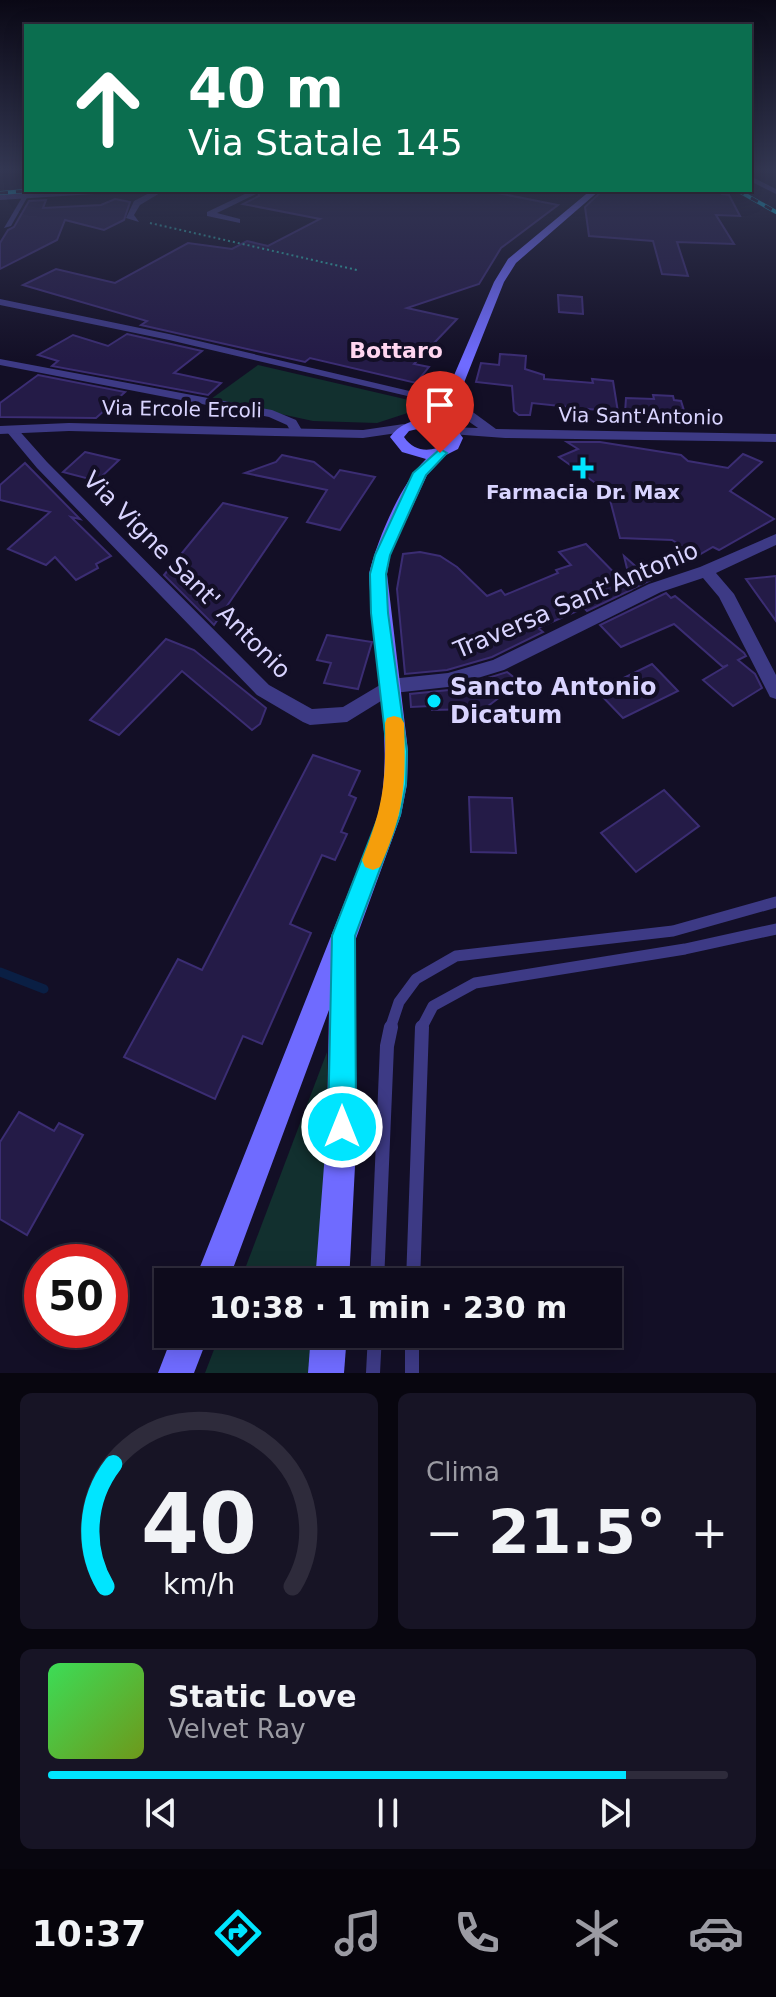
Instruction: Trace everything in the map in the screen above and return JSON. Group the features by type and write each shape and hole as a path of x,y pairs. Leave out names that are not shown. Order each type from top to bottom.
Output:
{"main road":[{"path":"216,1268 390,815 396,784 397,751 380,613 378,574 382,555 420,473 456,438 450,428 448,405 499,282 512,261 546,232"},
{"path":"420,473 397,437 404,428 421,422 448,405"},
{"path":"421,422 450,428"},
{"path":"407,449 447,450"},
{"path":"333,1268 342,1127 344,936"},
{"path":"176,1373 186,1348"},
{"path":"326,1373 328,1348"}],"street":[{"path":"0,302 169,337 448,405 473,421 505,434"},
{"path":"0,362 272,414 292,423 297,432"},
{"name":"Via Ercole Ercoli","path":"6,430 69,427 363,434 404,428"},
{"name":"Via Sant'Antonio","path":"450,428 505,434 776,438"},
{"name":"Via Vigne Sant' Antonio","path":"6,430 263,690 310,717 347,714 390,686"},
{"name":"Via Ercole Ercoli","path":"363,434 407,449"},
{"name":"Via Sant'Antonio","path":"447,450 505,434"},
{"name":"Traversa Sant'Antonio","path":"390,686 448,680 498,665 655,588 706,571 776,539"},
{"path":"706,571 726,594 776,692"}],"lane":[{"path":"378,1268 387,1046 391,1017 414,979 434,964 456,956 673,931 776,902"},
{"path":"413,1268 420,1030 433,1006 475,983 685,949 776,929"},
{"path":"373,1373 374,1348"},
{"path":"412,1348 412,1373"}],"path":[{"path":"189,232 357,270"}],"green space":[{"path":"258,365 426,404 423,408 377,423 313,421 211,399"},
{"path":"327,1052 330,1104 318,1268 245,1268"},
{"path":"215,1348 313,1348 311,1373 205,1373"}],"building":[{"path":"7,232 60,232 57,240 0,269 0,243"},
{"path":"295,232 522,232 501,248 479,284 407,308 457,319 414,364 429,367 416,383 310,358 305,362 141,325 147,321 23,285 56,269 115,283 188,243 232,249 247,241 268,246"},
{"path":"588,232 727,232 734,244 677,242 688,276 662,274 653,241 589,236"},
{"path":"558,295 582,297 583,314 559,312"},
{"path":"127,334 202,351 174,373 221,383 208,395 52,366 58,361 38,355 73,335 108,346"},
{"path":"500,354 526,356 525,369 544,375 544,379 593,383 592,379 613,381 618,412 532,403 530,415 519,415 514,411 512,386 476,382 481,363 499,365"},
{"path":"38,375 125,392 96,418 0,417 0,403"},
{"path":"653,395 673,396 674,400 681,401 687,420 625,413 626,398 654,399"},
{"path":"567,442 600,442 681,455 688,461 728,468 743,454 762,462 730,491 774,519 719,550 713,547 697,556 672,540 620,538 608,492 559,457 578,449"},
{"path":"85,452 119,460 97,481 63,472"},
{"path":"282,455 314,462 334,478 340,470 375,477 340,530 307,522 327,490 245,473 276,462"},
{"path":"25,463 80,519 71,517 111,556 96,564 98,568 76,580 55,557 46,565 8,549 50,512 0,500 0,485"},
{"path":"223,503 287,518 214,625 164,575"},
{"path":"586,544 631,590 587,611 584,608 538,628 543,632 492,657 447,670 405,674 397,589 403,554 420,552 440,556 457,567 487,596 501,590 505,595 558,573 556,570 571,565 559,552"},
{"path":"624,556 651,580 632,589"},
{"path":"776,576 776,621 746,579"},
{"path":"666,593 671,598 675,596 744,653 746,656 738,660 755,674 762,688 733,706 703,680 728,665 723,667 674,624 621,647 600,625"},
{"path":"327,635 372,642 358,689 324,683 331,663 317,660"},
{"path":"166,639 194,650 266,708 260,724 252,730 182,671 119,735 90,720"},
{"path":"652,664 678,691 623,718 597,691"},
{"path":"507,672 520,682 480,712 476,709 411,707 410,694 449,690"},
{"path":"313,755 360,771 349,795 356,798 341,832 347,834 335,860 322,855 290,924 311,933 262,1044 243,1036 215,1099 124,1057 178,959 202,970"},
{"path":"664,790 699,826 636,872 601,833"},
{"path":"469,797 512,798 516,853 471,852"},
{"path":"19,1112 54,1131 59,1123 83,1135 27,1235 0,1219 0,1142"}],"waterway":[{"path":"0,972 44,989"}],"slow traffic":[{"path":"373,860 390,815 396,784 394,723"}],"place":[{"name":"Farmacia Dr. Max","path":"583,468"},
{"name":"Sancto Antonio Dicatum","path":"434,701"}],"district":[{"name":"Bottaro","path":"396,350"}],"route":[{"path":"342,1127 344,936 390,815 396,784 397,751 378,574 382,555 420,473 440,453"}]}
